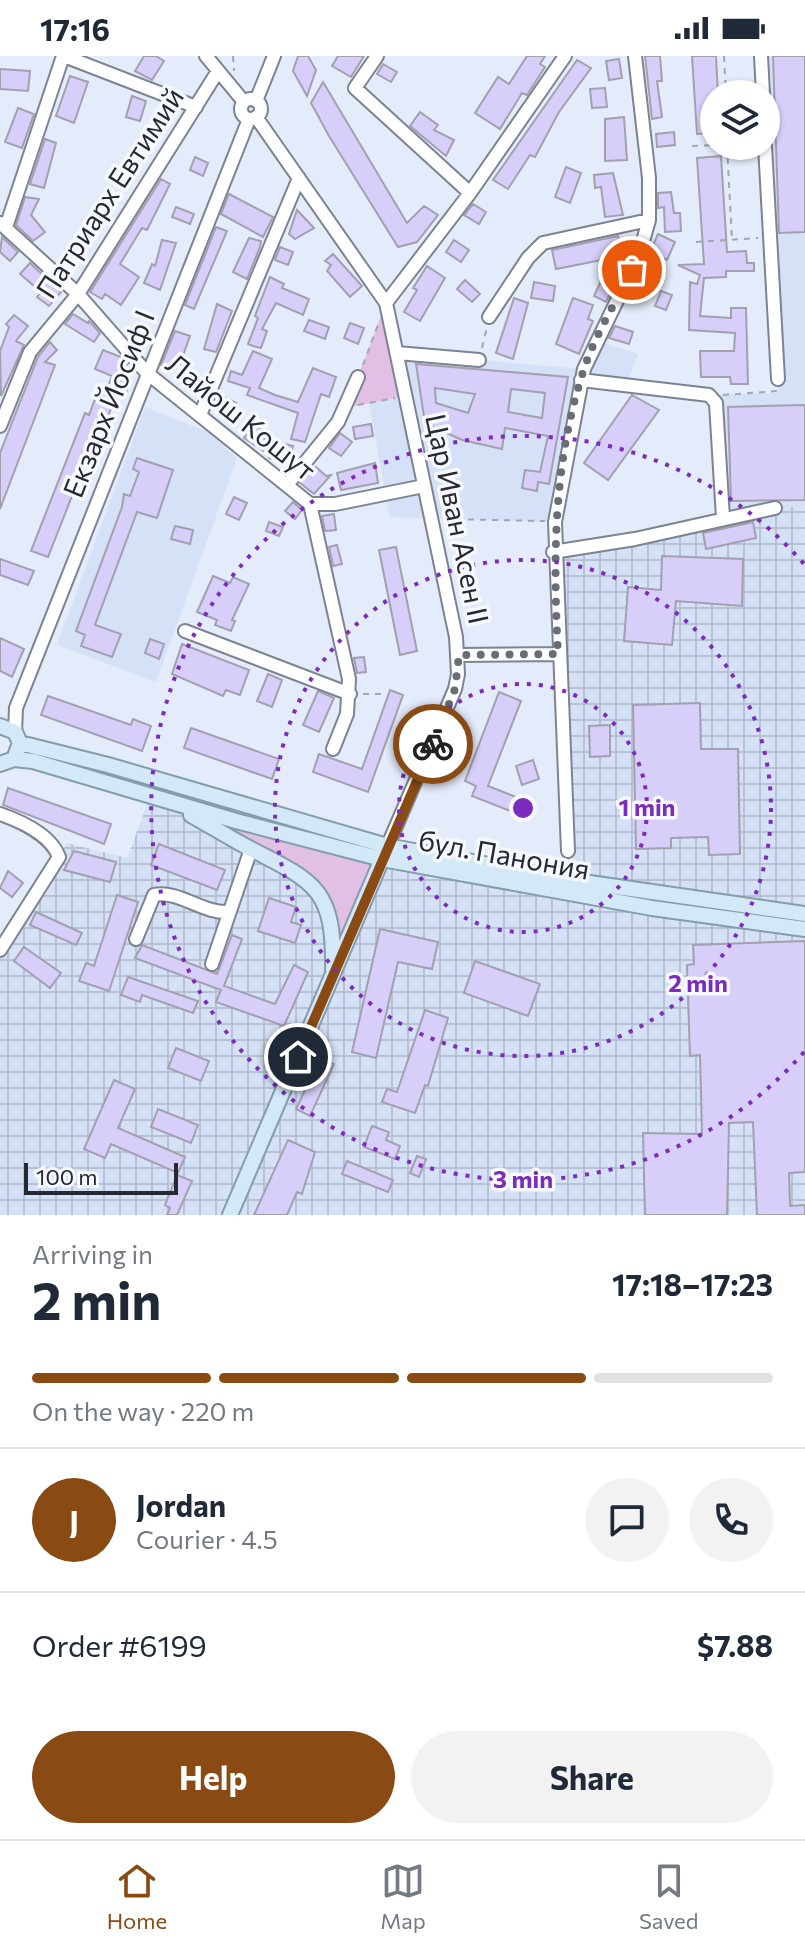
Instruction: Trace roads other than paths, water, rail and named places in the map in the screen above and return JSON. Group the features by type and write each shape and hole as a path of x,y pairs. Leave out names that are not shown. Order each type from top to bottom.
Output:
{"main road":[{"name":"бул. Панония","path":"0,726 18,738 385,852"},
{"name":"бул. Панония","path":"18,738 4,763 41,764 171,803 652,908 805,929"},
{"path":"171,803 303,876 323,899 332,930 333,979"},
{"name":"Цар Иван Асен II","path":"230,1215 385,852"},
{"name":"бул. Панония","path":"410,857 805,914"}],"street":[{"path":"3,225 64,56 196,107"},
{"path":"206,56 250,102 274,56"},
{"path":"377,56 355,88 470,193"},
{"path":"386,303 470,193 565,56"},
{"path":"568,851 553,552 555,522 581,380 596,341 639,255 649,220 649,178 635,56"},
{"path":"761,56 762,80"},
{"name":"Патриарх Евтимий","path":"0,426 30,352 78,294 218,71"},
{"name":"Цар Иван Асен II","path":"250,102 241,111 252,118 299,178 386,303 459,655 455,689 444,721 385,852"},
{"name":"Екзарх Йосиф I","path":"0,726 16,708 147,373 252,118"},
{"path":"765,160 778,379"},
{"path":"200,415 299,178"},
{"path":"489,317 528,258 543,243 649,220"},
{"name":"Лайош Кошут","path":"3,225 78,294 147,373 316,505"},
{"path":"397,353 479,360"},
{"path":"287,485 346,408 358,377"},
{"path":"581,380 709,395 716,403 723,518"},
{"path":"333,749 350,694 316,505 424,486"},
{"path":"553,552 635,539 775,508"},
{"path":"185,631 350,694"},
{"path":"459,655 558,654"},
{"name":"Екзарх Йосиф I","path":"16,708 18,738"},
{"path":"0,814 31,828 59,857 0,950"},
{"path":"212,964 251,849"},
{"path":"136,939 154,895 165,894 212,911 229,912"}]}
